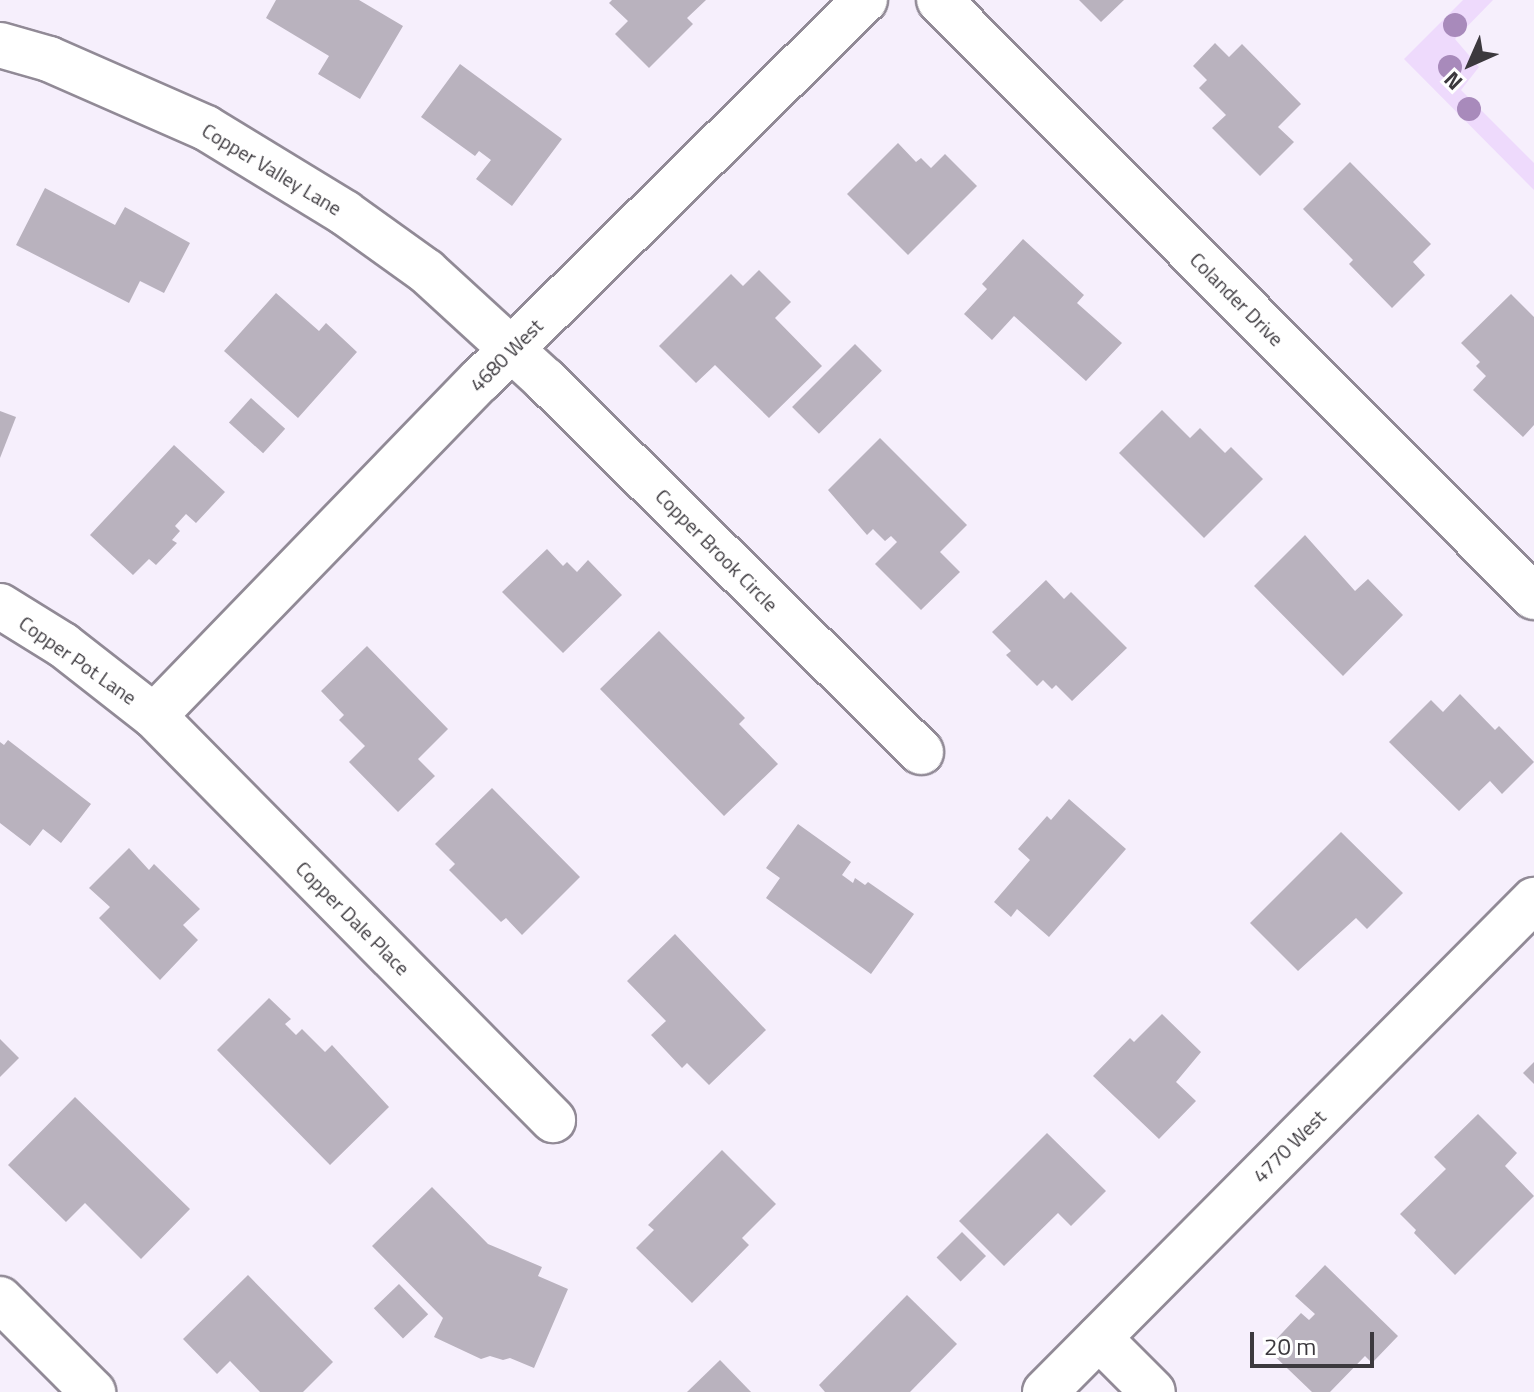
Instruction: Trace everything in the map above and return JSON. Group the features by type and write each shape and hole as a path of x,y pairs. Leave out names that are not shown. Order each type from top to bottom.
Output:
{"street":[{"name":"4680 West","path":"154,716 513,348 865,0"},
{"name":"Colander Drive","path":"939,0 1534,597"},
{"name":"Copper Valley Lane","path":"0,45 49,59 206,128 357,221 426,271 513,348"},
{"name":"Copper Brook Circle","path":"513,348 921,752"},
{"name":"Copper Pot Lane","path":"0,606 63,645 154,716"},
{"name":"Copper Dale Place","path":"154,716 553,1120"},
{"name":"4770 West","path":"1045,1392 1534,900"},
{"path":"0,1299 93,1392"},
{"path":"1099,1338 1153,1392"}],"shaded area":[{"path":"1463,0 1493,0 1455,39 1479,67 1461,90 1534,163 1534,190 1404,59"}],"building":[{"path":"276,0 359,0 403,26 360,99 318,74 329,56 266,18"},
{"path":"612,0 706,0 687,18 693,24 649,68 615,34 628,21 609,3"},
{"path":"1079,0 1124,0 1101,22"},
{"path":"1215,43 1229,57 1242,44 1301,104 1278,127 1294,142 1260,176 1212,128 1226,115 1199,88 1207,80 1193,66"},
{"path":"460,64 562,139 512,206 476,179 491,160 479,151 475,156 421,117"},
{"path":"898,143 916,162 921,158 931,168 945,154 977,186 908,255 847,194"},
{"path":"1350,162 1431,244 1413,262 1425,275 1392,308 1349,264 1353,260 1303,209"},
{"path":"45,188 115,225 125,207 190,243 164,293 140,281 129,303 16,245"},
{"path":"1023,239 1084,295 1077,303 1122,343 1086,381 1014,316 992,340 964,314 987,289 982,284"},
{"path":"759,270 791,302 775,318 822,366 769,418 715,365 696,383 659,346 731,274 743,286"},
{"path":"276,293 319,331 326,323 357,352 298,418 224,351"},
{"path":"1511,294 1534,317 1534,425 1523,437 1473,390 1486,376 1476,366 1480,362 1461,343"},
{"path":"855,344 882,371 819,434 792,407"},
{"path":"251,398 285,429 263,453 229,423"},
{"path":"1162,410 1190,438 1200,428 1225,453 1231,447 1263,479 1204,538 1119,453"},
{"path":"0,411 16,417 0,458"},
{"path":"880,438 967,525 940,552 960,572 921,610 875,564 897,542 891,536 885,541 873,529 867,535 828,490"},
{"path":"174,445 225,492 196,523 186,514 175,526 180,531 172,540 177,543 156,565 149,559 133,575 90,535"},
{"path":"1305,535 1355,591 1368,579 1403,615 1343,676 1254,586"},
{"path":"547,549 563,566 567,562 577,572 588,560 622,595 563,653 502,592"},
{"path":"1046,580 1064,599 1071,592 1127,648 1072,701 1056,685 1052,689 1043,680 1037,686 1006,655 1011,651 992,632"},
{"path":"659,631 745,718 739,724 778,764 724,816 600,689"},
{"path":"367,646 448,729 418,759 435,776 398,812 349,762 365,746 339,720 344,715 321,691"},
{"path":"1460,694 1495,730 1499,726 1534,762 1502,794 1490,781 1459,811 1389,742 1431,700 1443,712"},
{"path":"8,740 91,804 61,843 43,829 30,846 0,823 0,742 4,745"},
{"path":"492,788 580,877 522,935 506,918 501,922 449,870 455,864 435,844"},
{"path":"1069,799 1126,849 1049,937 1017,909 1011,917 994,902 1030,860 1018,849 1047,816 1051,820"},
{"path":"798,824 851,862 842,875 853,883 855,878 865,885 868,882 914,914 871,974 766,898 780,878 766,868"},
{"path":"1341,832 1403,893 1367,929 1356,918 1298,971 1250,923"},
{"path":"129,848 149,870 154,864 200,909 183,925 198,940 160,980 99,918 110,907 89,888"},
{"path":"675,934 766,1030 709,1085 687,1063 682,1068 651,1035 666,1021 627,981"},
{"path":"269,998 291,1019 285,1024 296,1035 302,1029 325,1052 332,1045 389,1107 330,1165 217,1050"},
{"path":"1162,1014 1201,1052 1176,1082 1196,1101 1159,1139 1093,1076 1130,1038 1134,1042"},
{"path":"0,1039 19,1058 0,1077"},
{"path":"1534,1062 1534,1084 1523,1073"},
{"path":"75,1097 190,1209 141,1259 85,1203 66,1222 8,1165"},
{"path":"1478,1114 1517,1153 1505,1166 1534,1196 1455,1275 1400,1214 1446,1169 1434,1157"},
{"path":"1047,1133 1106,1191 1071,1226 1058,1213 1004,1266 959,1221"},
{"path":"722,1150 776,1204 742,1238 749,1245 692,1303 636,1248 654,1230 648,1225"},
{"path":"432,1187 488,1244 542,1267 538,1276 568,1289 534,1368 510,1358 503,1360 490,1356 481,1359 434,1337 443,1318 372,1246"},
{"path":"962,1232 986,1256 961,1281 937,1257"},
{"path":"1325,1265 1398,1336 1372,1363 1365,1356 1330,1392 1312,1392 1267,1349 1301,1313 1309,1320 1315,1314 1295,1296"},
{"path":"248,1275 333,1362 303,1392 260,1392 230,1361 217,1374 183,1339"},
{"path":"399,1284 428,1314 403,1339 374,1308"},
{"path":"907,1295 957,1344 910,1392 825,1392 819,1385"},
{"path":"720,1360 751,1392 687,1392"}]}
